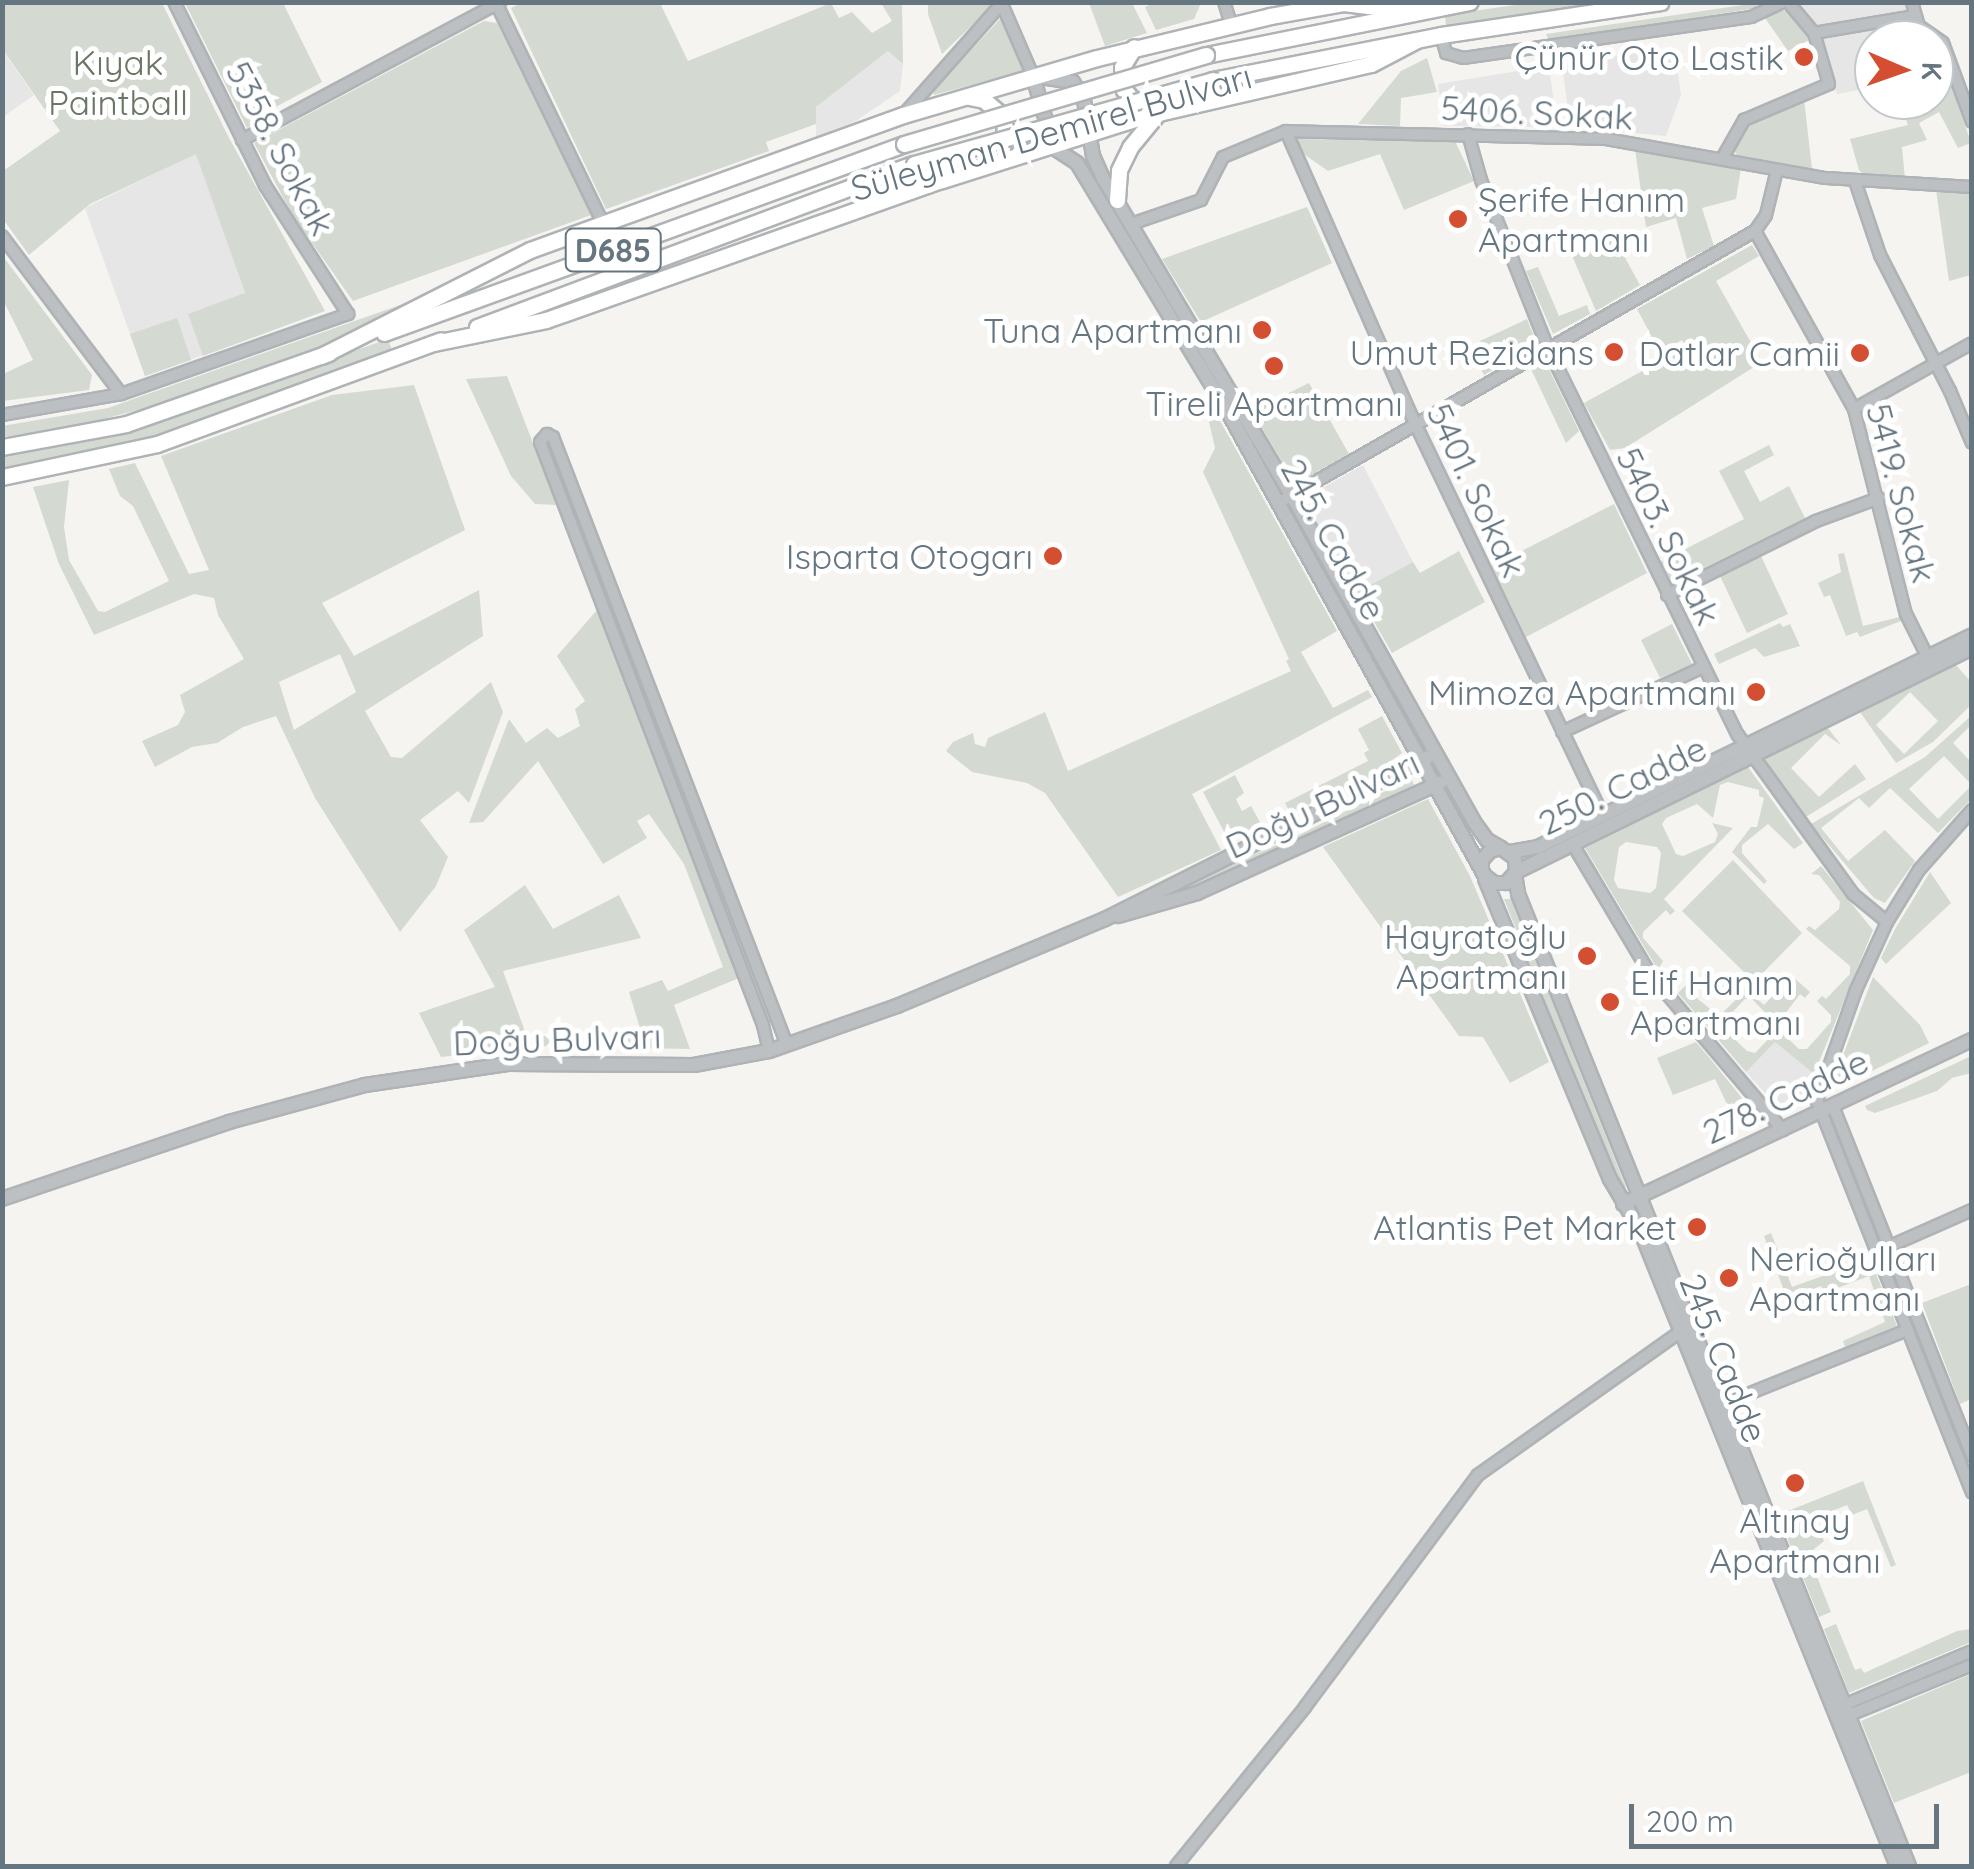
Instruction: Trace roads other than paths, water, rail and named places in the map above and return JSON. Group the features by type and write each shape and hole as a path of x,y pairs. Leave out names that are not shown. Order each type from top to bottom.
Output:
{"highway":[{"name":"Süleyman Demirel Bulvarı","path":"2,446 126,424 904,144 1160,66 1470,2"},
{"name":"Süleyman Demirel Bulvarı","path":"2,478 156,444 914,164 1212,80 1440,36 1661,2"},
{"path":"321,356 530,250 963,97 1230,24 1342,4 1417,12"},
{"path":"434,343 546,320 982,167 1158,113 1358,68 1417,40"},
{"path":"1134,48 1122,67 1124,90 1138,106 1158,113"},
{"path":"963,97 990,104 1005,126 999,154 982,167"},
{"path":"1117,200 1119,170 1130,147 1158,113"}],"street":[{"name":"5358. Sokak","path":"121,394 348,314 283,217 174,2"},
{"path":"1224,2 1230,24"},
{"path":"1440,36 1446,53 1456,58 1751,17 1786,2 1814,33 1829,84 1744,120 1736,127 1723,157"},
{"path":"1912,2 1918,26 1944,43 1972,122"},
{"path":"904,116 1002,3 1033,76 1054,148"},
{"path":"242,140 499,4 603,223"},
{"path":"1814,33 1914,16"},
{"path":"1529,22 1532,49"},
{"name":"245. Cadde","path":"1033,76 1073,82 1084,100 1093,156 1429,757 1480,831 1505,850 1515,873 1518,894 1641,1196 1686,1327 1897,1866"},
{"name":"5406. Sokak","path":"1132,224 1200,200 1223,157 1286,131 1606,140 1855,181 1972,187"},
{"name":"5401. Sokak","path":"1286,131 1416,425 1602,814"},
{"name":"5403. Sokak","path":"1468,134 1481,180 1548,348 1747,750 1858,900 1887,922"},
{"name":"245. Cadde","path":"1054,148 1077,163 1286,499"},
{"path":"1286,499 1754,231 1766,216 1777,170"},
{"path":"1855,181 1880,254 1972,442"},
{"name":"5419. Sokak","path":"1754,231 1854,410 1880,498 1906,614 1930,661"},
{"path":"2,236 121,394 2,415"},
{"path":"1854,410 1972,343"},
{"path":"769,1051 764,1025 540,442 547,434 553,437 787,1045"},
{"path":"1667,595 1816,520 1880,498"},
{"name":"250. Cadde","path":"1515,873 1747,750 1930,661 1972,635"},
{"name":"250. Cadde","path":"1930,661 1972,648"},
{"path":"1562,732 1703,667"},
{"name":"250. Cadde","path":"1505,850 1530,850 1747,750"},
{"name":"Doğu Bulvarı","path":"2,1199 246,1116 365,1085 490,1065 694,1065 769,1051 897,1006 1105,919 1429,757"},
{"name":"245. Cadde","path":"1443,781 1623,1204 1640,1230 1686,1327"},
{"name":"Doğu Bulvarı","path":"1105,919 1197,893 1443,781"},
{"path":"1972,810 1920,870 1887,922 1830,1057 1817,1098 1826,1109 1888,1246 1956,1416 1966,1426 1972,1456"},
{"path":"1572,843 1650,974 1783,1130"},
{"path":"1505,850 1485,854 1483,874 1500,884 1515,873"},
{"name":"278. Cadde","path":"1623,1204 1972,1040"},
{"path":"1826,1109 1907,1330 1972,1492"},
{"path":"1888,1246 1972,1210"},
{"path":"1176,1866 1305,1707 1472,1481 1491,1463 1686,1327"},
{"path":"1718,1407 1907,1330"},
{"path":"1944,1422 1972,1410"},
{"path":"1948,1434 1966,1426"},
{"path":"1840,1713 1972,1651"},
{"path":"1840,1713 1972,1665"},
{"name":"245. Cadde","path":"1840,1713 1909,1866"}],"place":[{"name":"Çünür Oto Lastik","path":"1804,57"},
{"name":"Şerife Hanım Apartmanı","path":"1458,219"},
{"name":"Tuna Apartmanı","path":"1262,330"},
{"name":"Umut Rezidans","path":"1614,352"},
{"name":"Datlar Camii","path":"1860,353"},
{"name":"Tireli Apartmanı","path":"1274,366"},
{"name":"Isparta Otogarı","path":"1053,556"},
{"name":"Mimoza Apartmanı","path":"1756,692"},
{"name":"Hayratoğlu Apartmanı","path":"1587,956"},
{"name":"Elif Hanım Apartmanı","path":"1610,1002"},
{"name":"Atlantis Pet Market","path":"1697,1227"},
{"name":"Nerioğulları Apartmanı","path":"1729,1278"},
{"name":"Altınay Apartmanı","path":"1795,1483"}],"park label":[{"name":"Kıyak Paintball","path":"118,82"}]}
